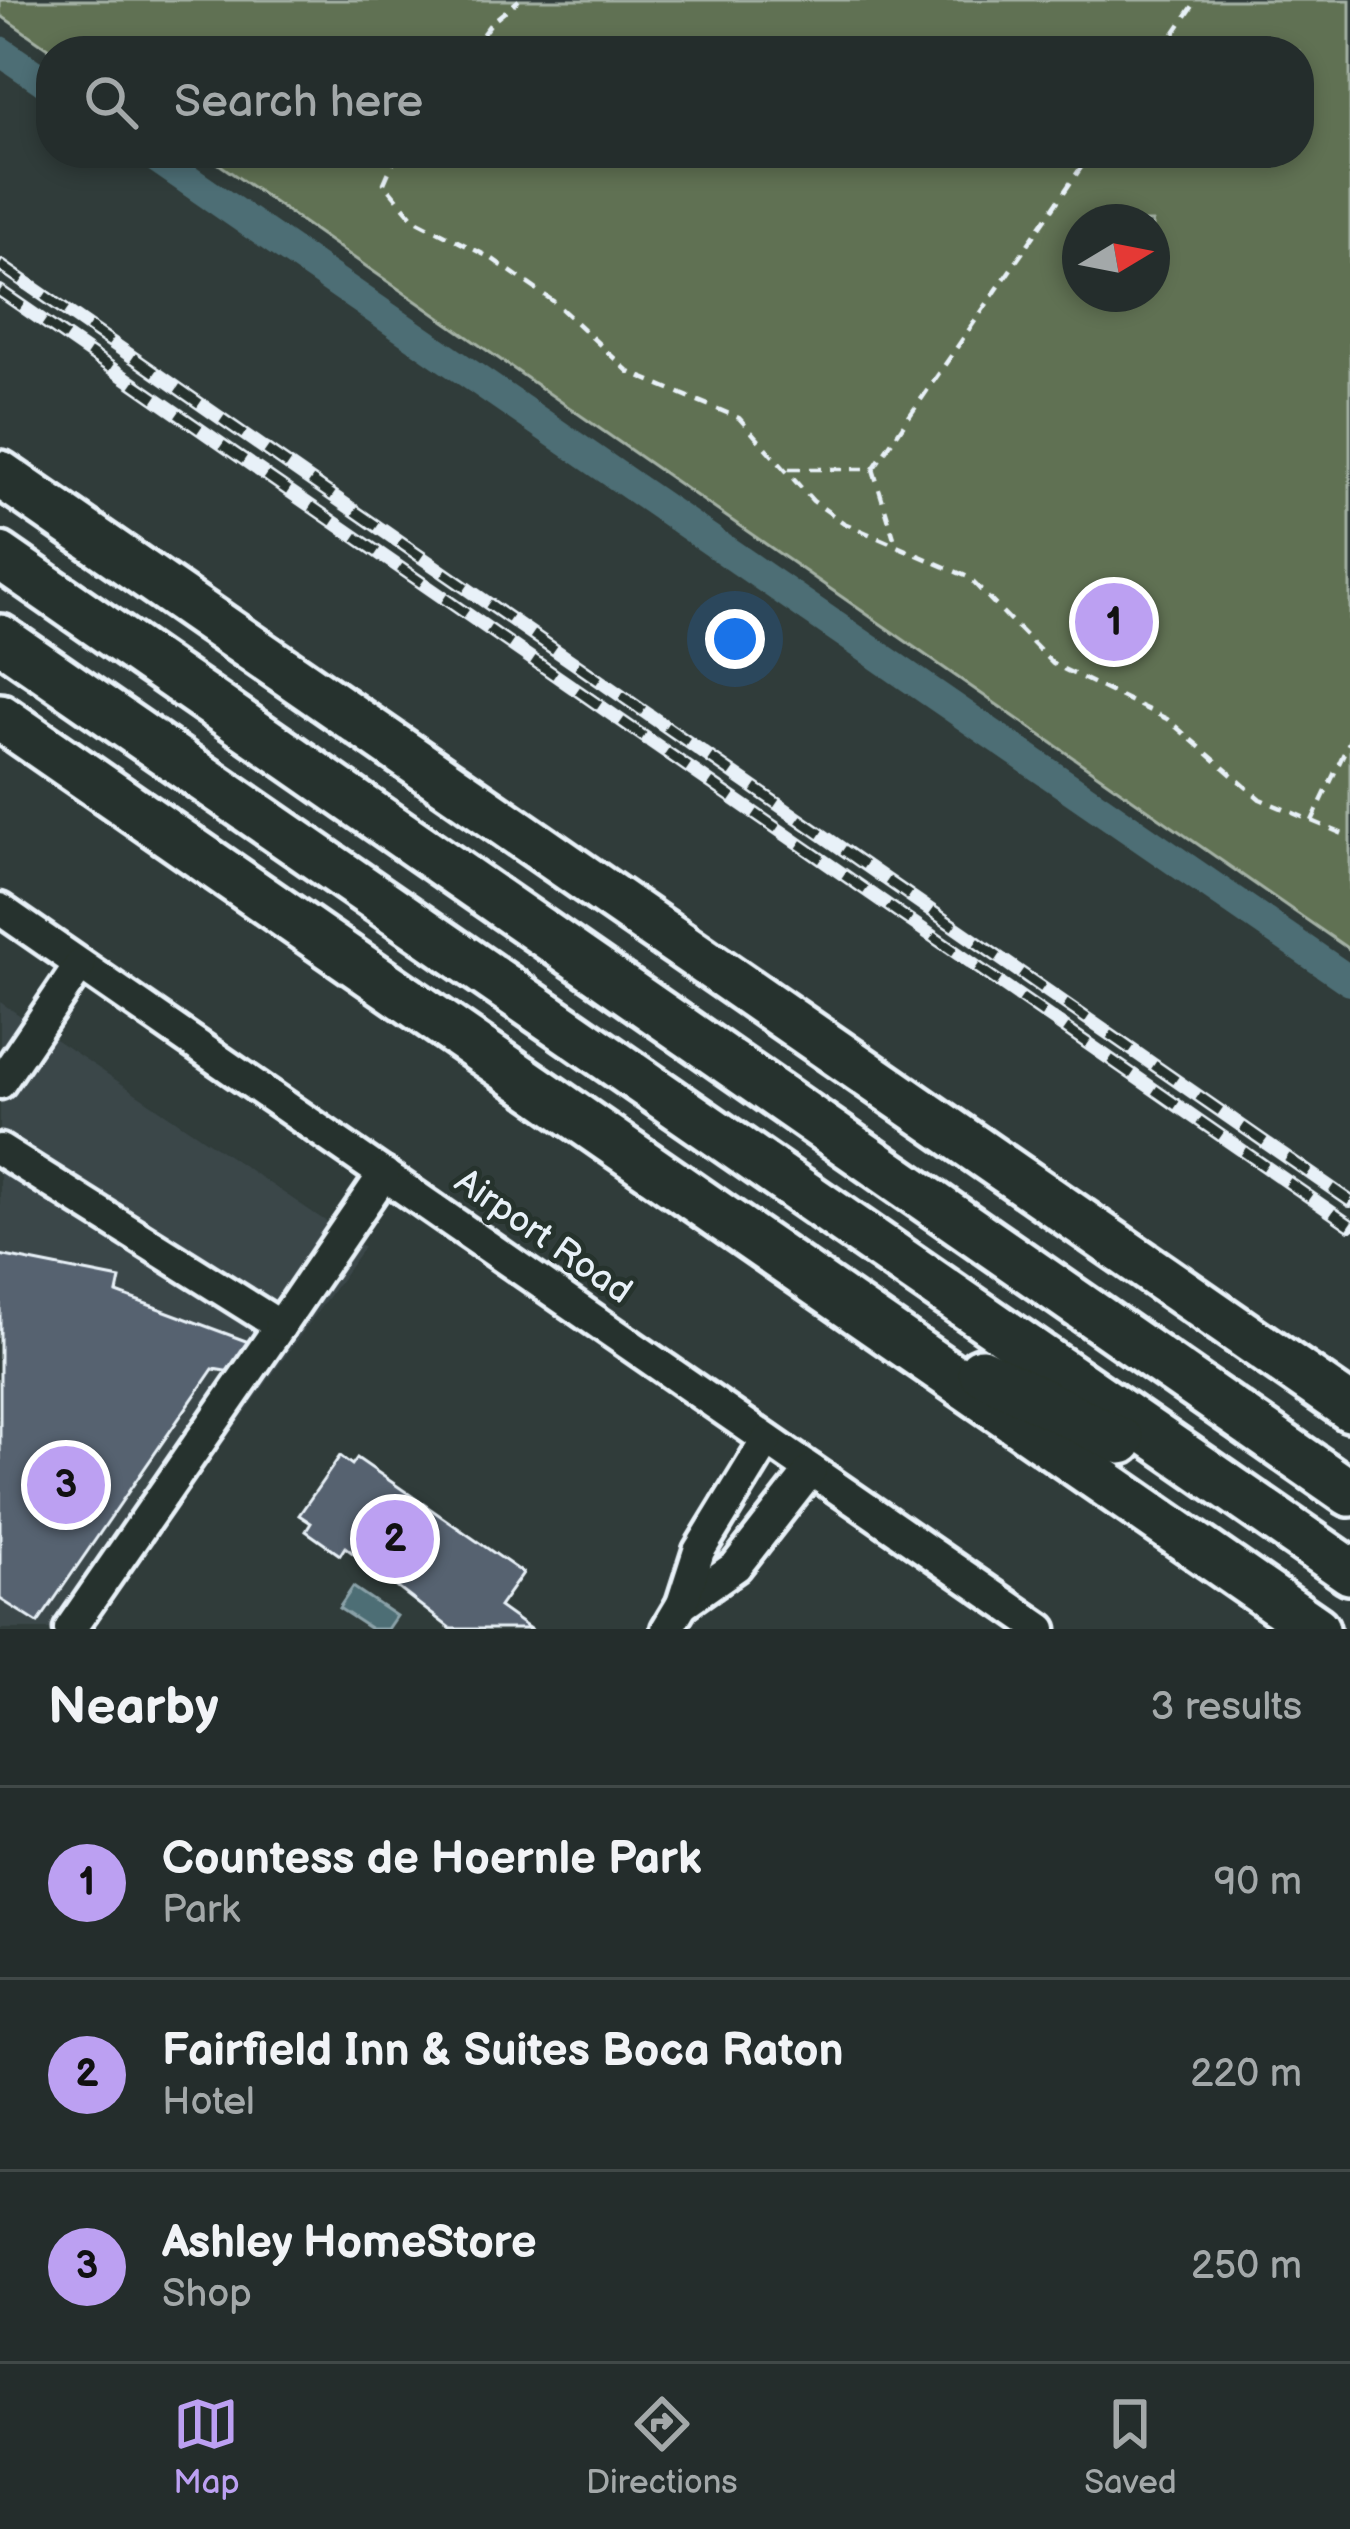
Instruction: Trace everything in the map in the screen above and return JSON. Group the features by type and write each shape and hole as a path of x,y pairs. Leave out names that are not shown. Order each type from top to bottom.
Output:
{"highway":[{"path":"0,474 1350,1408"},
{"path":"0,556 1350,1492"},
{"path":"0,638 1350,1571"},
{"path":"0,717 1316,1629"},
{"path":"826,1292 1274,1518"}],"street":[{"name":"Airport Road","path":"0,909 1040,1629"},
{"path":"0,1083 80,964"},
{"path":"0,1150 280,1326"},
{"path":"70,1629 384,1174"},
{"path":"674,1616 699,1551 767,1440"},
{"path":"674,1616 736,1566 811,1471"}],"path":[{"path":"481,36 519,0"},
{"path":"1172,36 1197,0"},
{"path":"390,168 384,183 414,219 490,258 553,301 629,372 739,418 813,501 968,577 1053,664 1167,719 1260,800 1350,837"},
{"path":"873,469 1081,168"},
{"path":"789,469 873,469"},
{"path":"873,469 895,541"},
{"path":"1312,822 1350,740"}],"shaded area":[{"path":"0,1002 364,1247 89,1629 0,1629"}],"green space":[{"path":"0,0 1350,0 1350,950 225,168 1314,168 1314,36 36,36 36,40 0,15"}],"water":[{"path":"353,1587 396,1616 387,1629 371,1629 339,1608"}],"building":[{"path":"0,1255 120,1279 117,1293 254,1344 231,1372 213,1369 38,1623 0,1599"},
{"path":"340,1456 352,1465 357,1458 523,1573 499,1607 530,1629 451,1629 345,1547 340,1555 306,1531 311,1523 299,1515"}],"waterway":[{"path":"0,51 36,76"},
{"path":"171,168 1350,981"}],"railway":[{"path":"0,265 1350,1201"},
{"path":"0,291 1350,1225"}],"place":[{"name":"Countess de Hoernle Park","path":"1114,622"},
{"name":"Ashley HomeStore","path":"66,1485"},
{"name":"Fairfield Inn & Suites Boca Raton","path":"395,1539"}]}
